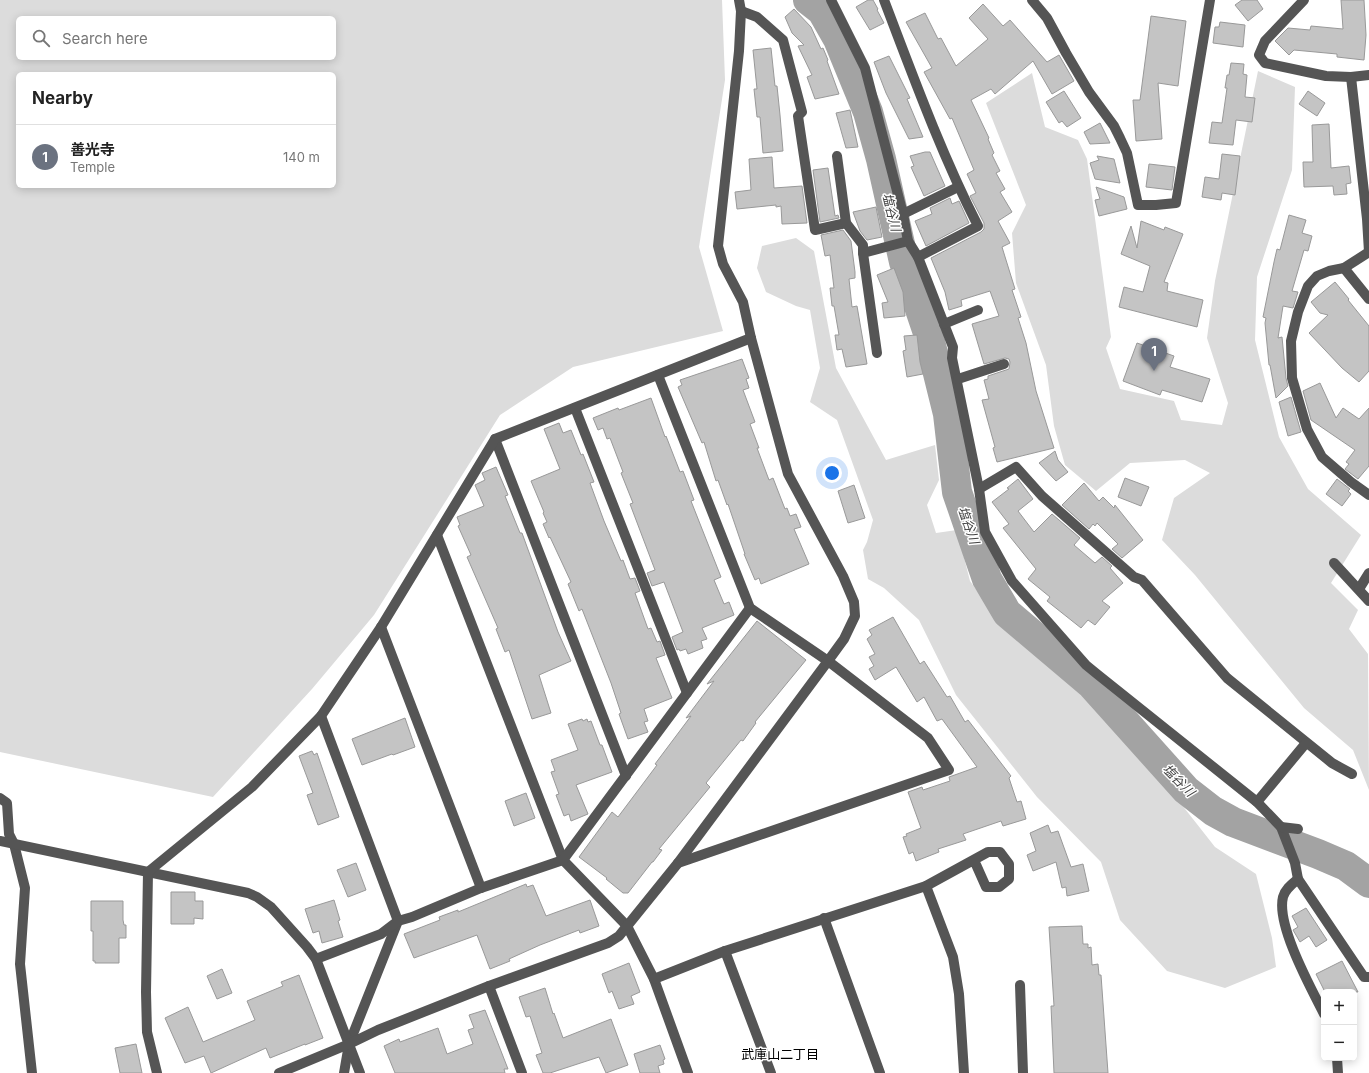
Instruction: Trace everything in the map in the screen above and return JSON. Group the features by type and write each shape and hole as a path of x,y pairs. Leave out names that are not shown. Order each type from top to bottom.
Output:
{"street":[{"path":"279,1073 349,1044 378,1030 489,986 608,943 619,936 678,863 828,661 844,638 855,616 854,602 843,576 788,474 751,338 743,302 723,264 718,246 739,51 741,11 739,0"},
{"path":"831,0 865,68 903,214 908,241 918,257 953,347 952,358 958,379 979,489 985,532 1012,581 1086,664 1257,802 1281,827 1295,863 1298,879 1364,977 1369,977"},
{"path":"884,0 925,107 958,187 978,226 918,257"},
{"path":"1032,0 1047,18 1073,66 1120,138 1127,153 1138,205 1156,206 1176,204 1210,0"},
{"path":"1304,0 1264,41 1259,54 1265,63 1326,76 1351,77 1369,75"},
{"path":"741,11 757,17 783,40 802,112 798,116 815,230 846,223"},
{"path":"1351,77 1365,163 1369,252 1344,268 1329,271 1317,276 1308,286 1298,312 1291,341 1292,378 1307,429 1322,457 1351,482 1369,495"},
{"path":"837,156 846,223 863,245 877,353"},
{"path":"903,214 958,187"},
{"path":"863,253 908,241"},
{"path":"1344,268 1369,299"},
{"path":"944,324 978,310"},
{"path":"157,1073 147,1032 146,992 148,872 252,787 321,716 381,627 495,439 751,338"},
{"path":"958,379 1004,364"},
{"path":"658,375 750,608 828,661 928,738 949,770 678,863"},
{"path":"575,408 687,693"},
{"path":"495,439 626,776"},
{"path":"979,489 1016,467 1042,496 1134,577 1142,580 1227,678 1306,743 1332,762 1352,774"},
{"path":"437,535 563,860 627,926 654,979 688,1073"},
{"path":"1334,562 1369,601"},
{"path":"1359,589 1369,573"},
{"path":"316,959 381,934 398,921 412,917 481,888 563,860 750,608"},
{"path":"381,627 481,888"},
{"path":"321,716 398,921 349,1044 344,1073"},
{"path":"1257,802 1306,743"},
{"path":"0,798 7,803 9,834 14,844 25,888 20,964 32,1073"},
{"path":"1281,827 1298,829"},
{"path":"0,841 248,893 257,897 271,907 316,959 360,1073"},
{"path":"654,979 726,951 926,886 974,860"},
{"path":"1298,879 1283,895 1283,915 1286,928 1298,959 1321,1008"},
{"path":"926,886 953,957 959,994 964,1073"},
{"path":"824,918 880,1073"},
{"path":"726,951 771,1073"},
{"path":"1020,985 1023,1073"},
{"path":"489,986 522,1073"},
{"path":"1336,1061 1338,1073"}],"shaded area":[{"path":"0,0 722,0 725,80 699,247 723,331 573,367 500,415 374,615 312,689 213,797 0,752"},
{"path":"1258,71 1295,87 1292,170 1257,277 1255,340 1279,437 1308,489 1361,535 1331,583 1358,610 1349,629 1368,654 1369,790 1353,750 1304,708 1195,575 1162,540 1174,498 1210,473 1185,460 1130,463 1096,491 1065,465 1054,426 1046,365 1016,283 1012,233 1026,205 986,103 1032,73 1045,127 1078,140 1087,159 1111,337 1106,348 1120,389 1174,401 1181,420 1222,425 1228,403 1207,338 1215,281"},
{"path":"796,238 814,251 836,368 886,460 935,445 939,480 927,505 936,533 957,530 970,581 1001,624 1040,651 1101,708 1167,786 1215,847 1256,874 1272,938 1276,967 1225,988 1167,971 1120,920 1101,862 1037,797 956,695 919,620 884,588 868,579 863,550 867,542 873,520 837,420 810,402 820,368 810,310 796,306 766,292 757,268 762,246"}],"building":[{"path":"868,0 873,0 884,23 870,30 856,7"},
{"path":"1242,0 1257,0 1263,9 1248,21 1235,5"},
{"path":"1341,0 1364,0 1366,35 1364,60 1337,57 1337,54 1294,50 1289,55 1275,41 1288,28 1310,30 1311,26 1343,29"},
{"path":"983,4 1003,26 1010,20 1047,62 1059,55 1074,81 1052,94 1033,61 995,94 991,89 971,100 989,138 988,139 994,153 992,155 1000,171 996,173 1005,189 1000,192 1012,212 998,221 1010,243 1002,247 1015,289 1012,290 1021,317 1018,318 1026,343 1036,391 1054,448 997,462 993,448 995,447 982,400 989,399 984,380 988,379 988,376 1009,369 1010,362 1009,359 1005,358 984,364 972,324 999,316 990,291 961,300 962,306 949,310 945,292 931,258 984,229 984,223 970,196 976,193 967,174 974,170 952,118 950,119 924,72 932,68 906,22 925,13 938,39 941,38 956,66 988,39 969,18"},
{"path":"794,9 811,27 821,49 823,48 839,94 815,99 807,77 812,75 798,46 804,45 792,33 785,17"},
{"path":"1151,16 1186,21 1178,86 1158,83 1162,139 1136,141 1133,100 1140,100"},
{"path":"1220,22 1245,25 1243,47 1213,43 1215,27 1219,27"},
{"path":"771,48 775,86 777,86 783,151 763,153 760,117 757,117 754,89 757,89 753,50"},
{"path":"889,56 910,98 907,99 923,137 909,139 886,93 874,62"},
{"path":"1231,63 1244,64 1243,74 1247,75 1245,97 1255,98 1252,122 1236,120 1233,145 1209,143 1212,122 1222,123 1227,88 1225,88"},
{"path":"1064,91 1081,118 1067,127 1062,121 1059,123 1046,102"},
{"path":"1308,91 1325,103 1317,116 1299,104"},
{"path":"850,110 858,147 846,148 836,113"},
{"path":"1100,123 1110,143 1090,144 1084,132"},
{"path":"1329,124 1331,168 1349,166 1351,183 1346,184 1347,194 1334,195 1333,186 1304,187 1303,162 1313,162 1312,125"},
{"path":"930,152 945,186 924,196 911,167 914,166 910,156"},
{"path":"1222,154 1240,156 1235,195 1222,193 1221,200 1202,197 1205,177 1219,179"},
{"path":"1097,156 1114,159 1120,183 1095,179 1090,163 1099,160"},
{"path":"772,157 774,188 802,186 807,223 782,224 781,206 776,207 776,205 737,209 735,192 751,190 749,159"},
{"path":"1149,164 1175,167 1172,190 1146,187"},
{"path":"828,168 835,216 838,215 839,218 820,222 813,170"},
{"path":"1096,187 1124,197 1127,209 1099,216 1095,200 1100,199"},
{"path":"950,198 952,204 959,201 969,223 926,246 915,221 932,214 930,208"},
{"path":"876,207 882,237 867,240 860,231 853,212"},
{"path":"1289,215 1306,220 1302,233 1312,236 1308,251 1304,250 1292,291 1298,292 1293,308 1283,306 1278,338 1282,337 1288,386 1276,398 1269,365 1265,323 1266,318 1263,317 1277,249 1280,250"},
{"path":"1141,221 1164,230 1165,227 1183,234 1164,282 1168,283 1167,291 1203,300 1197,327 1119,307 1124,287 1143,292 1150,266 1121,254 1131,226 1137,248"},
{"path":"843,230 851,241 855,272 855,278 849,279 852,307 857,306 867,364 846,367 842,349 837,350 835,335 839,335 834,306 832,306 830,288 834,288 830,255 825,256 821,235"},
{"path":"894,268 903,292 905,316 884,318 882,303 888,302 877,275"},
{"path":"1335,282 1369,326 1369,371 1359,382 1342,368 1309,333 1328,315 1320,313 1311,302"},
{"path":"917,335 923,374 907,377 903,351 906,350 904,336"},
{"path":"1137,343 1174,356 1170,367 1210,379 1202,402 1162,390 1160,395 1123,381"},
{"path":"742,359 749,378 746,379 749,388 743,390 755,422 750,424 759,448 757,448 769,480 773,478 785,509 787,508 790,516 796,514 801,527 794,529 809,564 761,584 759,578 755,580 744,554 728,504 727,505 718,480 716,481 704,442 702,443 678,387 682,385 680,380"},
{"path":"1320,383 1336,418 1343,408 1359,419 1369,408 1369,466 1358,479 1345,469 1349,464 1346,462 1355,450 1311,420 1303,391"},
{"path":"1291,397 1301,432 1288,436 1279,402"},
{"path":"651,398 680,472 683,471 694,500 691,501 721,577 714,580 724,604 729,602 734,615 702,628 707,639 701,641 703,648 688,654 686,649 680,651 679,649 677,650 672,637 683,632 664,582 652,586 647,573 655,570 630,504 633,503 621,473 623,472 610,438 607,439 603,428 598,430 593,418 618,408 619,410"},
{"path":"559,423 563,433 571,430 581,455 583,454 594,482 590,483 604,521 621,561 623,560 630,579 635,578 640,591 635,593 648,629 651,628 657,642 660,641 665,655 656,658 672,698 644,709 648,721 644,722 648,732 628,739 619,714 621,713 611,683 582,609 579,611 568,584 571,582 543,524 547,522 531,481 560,469 544,429"},
{"path":"1055,451 1058,460 1068,472 1056,481 1039,463"},
{"path":"496,467 508,495 505,496 520,533 522,533 558,632 571,661 539,675 551,713 532,719 509,650 505,652 496,629 498,628 467,557 471,555 458,526 460,525 457,517 484,506 475,485 485,480 482,473"},
{"path":"1125,478 1149,487 1141,506 1118,497"},
{"path":"1018,479 1033,499 1018,511 1034,532 1052,514 1080,538 1074,545 1095,563 1102,557 1112,566 1110,568 1123,583 1102,601 1110,607 1095,625 1088,620 1081,628 1047,601 1050,597 1028,579 1036,569 1003,528 1009,524 992,502 1009,489 1007,488"},
{"path":"1337,479 1350,489 1348,491 1351,494 1342,506 1326,494"},
{"path":"1084,483 1099,501 1103,497 1114,508 1115,505 1143,540 1122,558 1112,549 1118,544 1097,523 1095,526 1093,524 1089,529 1062,505"},
{"path":"854,485 865,518 848,523 838,491"},
{"path":"893,617 920,664 924,661 947,697 950,696 965,722 968,720 1011,776 1009,778 1017,802 1021,801 1026,819 1003,826 1001,821 963,834 966,840 938,849 939,852 916,861 913,852 909,854 903,837 907,836 906,834 921,828 908,792 922,787 923,790 950,781 949,777 977,767 942,719 937,721 924,697 917,702 896,667 875,680 869,669 874,666 869,657 875,654 867,639 872,635 869,630"},
{"path":"757,621 806,660 755,722 756,723 743,741 741,740 706,783 710,787 659,849 662,850 653,862 628,893 623,893 606,879 607,878 579,857 612,812 618,817 657,765 655,764 691,716 686,718 714,681 707,684"},
{"path":"405,718 415,747 362,765 352,739"},
{"path":"582,719 583,721 587,719 588,722 591,721 612,772 576,785 588,814 571,821 569,814 564,816 556,795 559,794 551,772 555,771 551,760 578,750 568,724"},
{"path":"312,751 314,755 317,753 339,817 318,825 307,795 313,793 299,756"},
{"path":"526,793 535,818 514,826 505,801"},
{"path":"1048,825 1051,833 1058,831 1071,867 1083,864 1089,891 1067,896 1066,887 1062,888 1056,862 1033,871 1027,855 1036,851 1030,833"},
{"path":"356,863 366,890 348,897 337,870"},
{"path":"526,884 527,887 533,885 546,916 590,900 599,926 580,933 579,930 540,945 509,959 510,961 490,969 477,935 414,958 404,934 440,920 439,917 458,910 458,912"},
{"path":"171,892 195,892 195,901 203,901 203,919 194,918 194,924 171,924"},
{"path":"334,900 343,937 322,943 319,931 313,933 305,909"},
{"path":"91,901 123,901 123,920 124,925 126,925 126,938 119,938 119,963 95,963 95,961 93,961"},
{"path":"1306,908 1327,940 1316,947 1309,936 1300,942 1293,930 1298,927 1292,916"},
{"path":"1082,926 1083,944 1088,944 1088,948 1091,947 1092,965 1098,964 1099,975 1101,975 1108,1073 1054,1073 1051,1006 1054,1006 1049,927"},
{"path":"1342,961 1356,989 1324,989 1316,974"},
{"path":"629,963 640,992 631,996 634,1004 619,1009 612,991 609,993 602,974"},
{"path":"222,969 232,993 217,999 207,976"},
{"path":"299,975 323,1038 270,1058 266,1048 211,1073 204,1056 185,1063 165,1018 188,1007 203,1042 255,1020 247,1001 283,986 281,982"},
{"path":"545,988 553,1014 554,1013 563,1038 611,1019 628,1065 606,1073 599,1057 550,1073 543,1073 536,1055 542,1053 530,1016 526,1017 519,997"},
{"path":"485,1010 508,1069 504,1069 505,1073 395,1073 384,1046 399,1039 400,1042 438,1028 447,1054 473,1044 468,1030 474,1028 469,1015"},
{"path":"136,1044 142,1073 120,1073 115,1048"},
{"path":"660,1045 665,1059 663,1060 664,1064 658,1066 660,1073 640,1073 634,1054"}],"waterway":[{"name":"塩谷川","path":"808,0 822,11 838,39 868,112 881,159 904,262 928,333 948,414 957,492 987,579 1007,613 1091,684 1186,790 1213,811 1233,822 1346,866 1369,883"}],"place":[{"name":"善光寺","path":"1154,371"}],"district":[{"name":"武庫山二丁目","path":"780,1054"}]}
